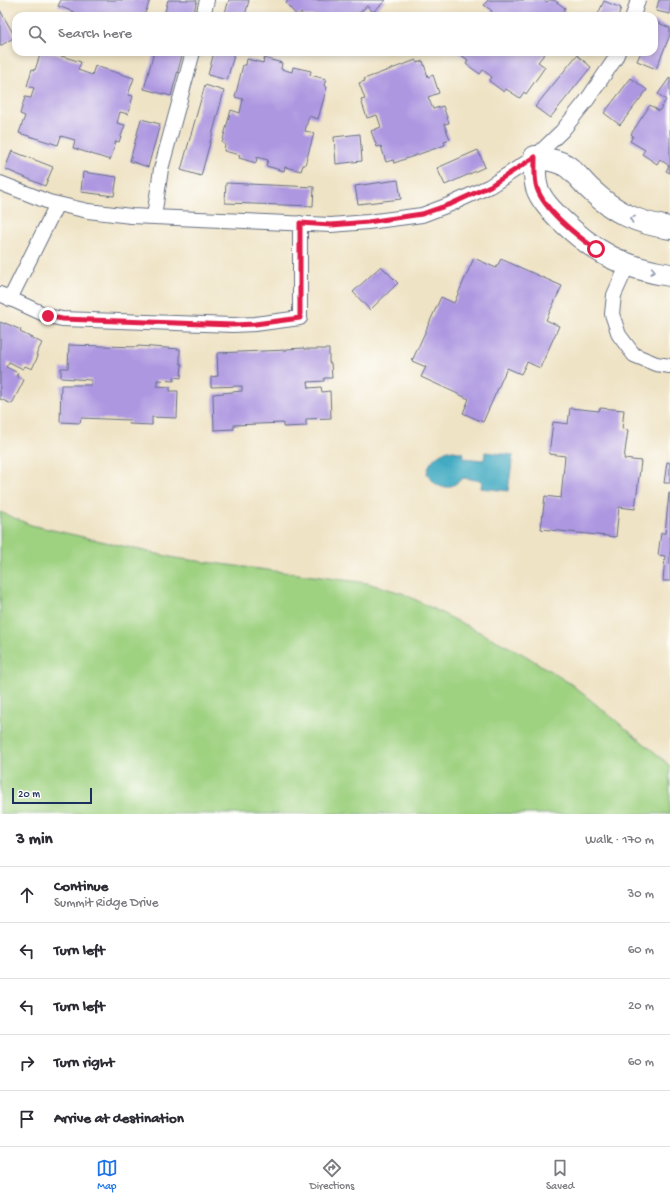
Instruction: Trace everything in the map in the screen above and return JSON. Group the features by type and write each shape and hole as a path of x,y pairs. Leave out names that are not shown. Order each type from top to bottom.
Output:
{"street":[{"path":"670,228 651,225 624,216 610,207 564,164 535,157 537,187 544,202 577,236 616,260 641,269 670,275"}],"lane":[{"path":"204,12 207,0"},
{"path":"634,12 638,0"},
{"path":"154,217 162,169 192,56"},
{"path":"0,183 58,204 88,211 154,217 331,225 368,222 422,214 451,204 490,186 535,157 562,131 586,100 616,56"},
{"path":"58,204 5,296 48,316 62,319 233,325 255,324 300,318 300,223"},
{"path":"628,264 614,295 612,314 619,335 634,354 656,364 670,366"}],"green space":[{"path":"0,512 31,525 175,558 367,583 402,593 523,654 571,684 658,755 670,766 670,814 0,814"}],"water":[{"path":"448,450 464,453 463,458 484,460 485,452 513,455 508,491 481,488 482,481 463,478 448,487 439,486 427,473 429,465 440,454"}],"building":[{"path":"61,0 150,0 146,12 74,12 58,6"},
{"path":"168,0 197,0 194,12 165,12"},
{"path":"229,0 249,0 246,12 225,12"},
{"path":"289,0 386,0 373,12 367,6 360,12 294,12 286,3"},
{"path":"488,0 544,0 547,2 549,0 554,0 565,8 563,12 491,12 492,11 484,5"},
{"path":"659,0 670,0 670,14 656,11"},
{"path":"604,1 621,8 620,12 599,12"},
{"path":"0,10 12,32 12,39 0,46"},
{"path":"658,23 670,28 670,35 656,69 637,61 639,56 658,56"},
{"path":"40,56 61,56 81,62 78,70 92,75 95,66 134,78 128,95 133,96 128,114 120,112 117,123 125,125 119,142 116,141 110,160 73,148 75,140 61,136 58,145 19,133 25,116 20,114 25,97 31,98 34,88 27,86 32,69 35,70"},
{"path":"153,56 182,56 171,96 144,89"},
{"path":"213,56 234,56 227,80 208,75"},
{"path":"462,56 543,56 538,62 545,67 526,94 524,92 520,98 506,89 504,92 489,81 492,77 483,70 480,74 466,64 468,60"},
{"path":"576,56 591,67 550,118 535,107"},
{"path":"264,58 282,63 281,69 292,72 293,67 311,71 310,75 326,79 324,86 327,87 318,119 309,116 305,131 314,133 305,165 303,165 301,171 285,167 284,171 266,166 268,160 257,157 256,163 239,158 240,155 224,151 225,144 222,143 231,110 240,113 243,99 235,97 243,65 246,65 247,59 263,63"},
{"path":"416,60 417,63 423,61 428,77 433,75 439,93 428,97 433,109 443,106 449,123 444,124 450,139 444,141 445,145 394,163 393,160 386,162 381,146 377,147 371,131 381,127 377,115 367,118 361,100 365,99 359,83 365,81 364,79"},
{"path":"670,77 670,173 666,171 669,166 660,159 657,164 642,154 645,150 630,141 633,136 631,134 650,105 659,111 666,100 658,94"},
{"path":"631,78 647,90 620,125 604,113"},
{"path":"205,85 224,91 201,176 181,170"},
{"path":"141,119 160,124 148,167 130,161"},
{"path":"360,134 362,161 336,164 334,137"},
{"path":"478,150 485,167 445,185 437,168"},
{"path":"12,151 53,167 45,186 5,169"},
{"path":"83,172 117,177 114,196 81,192"},
{"path":"398,180 401,199 358,204 355,186"},
{"path":"226,183 314,187 313,206 225,203"},
{"path":"474,258 496,268 501,259 562,286 546,320 559,326 540,368 527,362 521,374 507,368 483,422 463,413 469,399 421,377 426,367 412,361 441,297 454,303"},
{"path":"381,266 398,283 370,310 353,292"},
{"path":"0,322 21,330 20,332 42,343 36,355 38,356 32,369 25,366 23,369 9,362 6,367 18,373 16,376 24,380 12,404 0,399"},
{"path":"69,345 138,346 180,349 180,363 182,364 181,378 174,377 174,381 157,380 157,386 170,387 170,391 178,391 177,418 152,417 152,425 129,424 130,420 81,418 80,423 60,422 61,385 91,385 91,380 61,378 61,368 68,368"},
{"path":"304,348 329,349 329,363 331,363 332,378 324,378 324,381 308,382 309,388 321,387 322,392 330,391 331,418 306,419 306,426 283,427 283,423 234,425 234,429 214,430 213,394 242,391 242,386 211,387 211,377 218,376 217,353"},
{"path":"570,408 599,411 600,408 624,410 622,429 628,430 624,459 641,461 635,509 619,507 616,537 541,529 545,496 561,498 565,456 549,454 553,422 568,424"},
{"path":"667,462 670,463 670,483 664,483"},
{"path":"669,493 670,581 663,581 665,556 658,555 661,533 665,533"}],"route":[{"path":"48,316 62,319 233,325 255,324 300,318 300,223 331,225 368,222 422,214 451,204 490,186 535,157 537,187 544,202 577,236 596,249"}]}
